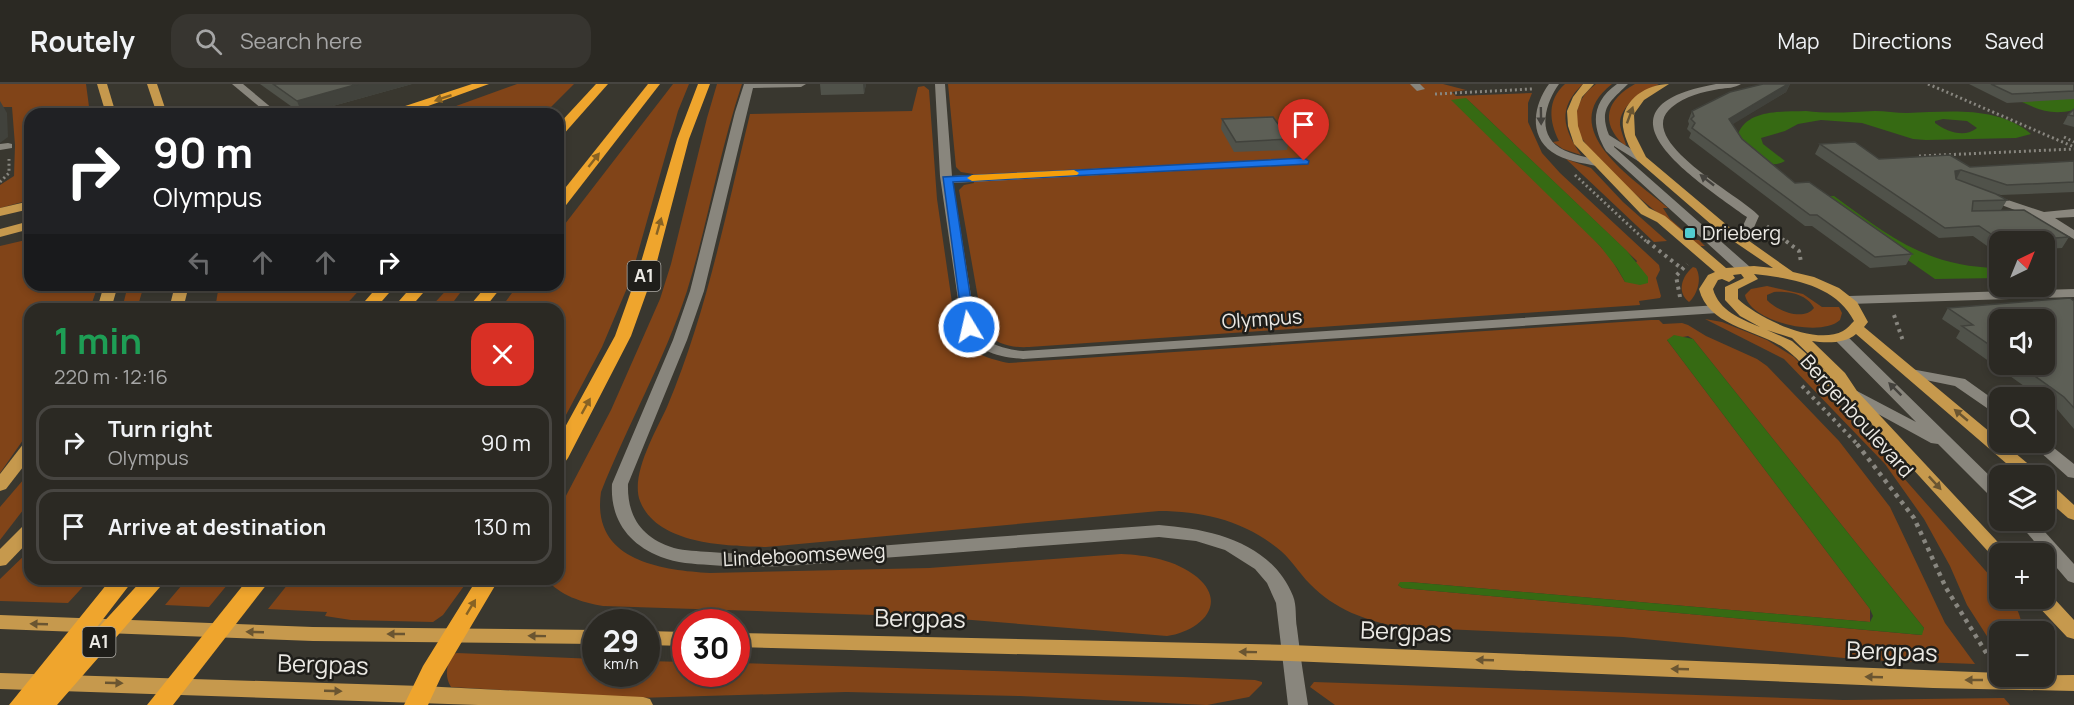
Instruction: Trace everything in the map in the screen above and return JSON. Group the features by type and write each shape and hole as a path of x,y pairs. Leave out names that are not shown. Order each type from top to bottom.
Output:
{"highway":[{"path":"412,108 483,84"},
{"path":"564,126 602,84"},
{"path":"564,198 654,84"},
{"name":"A1","path":"564,447 623,336 647,269 683,139 704,84"},
{"path":"372,303 382,291"},
{"path":"406,303 416,291"},
{"path":"481,303 490,291"},
{"name":"A1","path":"21,705 118,585"},
{"name":"A1","path":"42,705 151,585"},
{"path":"159,705 255,585"},
{"path":"419,699 431,673 484,585"}],"main road":[{"path":"102,84 109,108"},
{"path":"152,84 160,108"},
{"path":"1589,84 1574,101 1571,120 1578,142 1645,211 1647,219 1719,275 1736,283"},
{"path":"1664,84 1647,92 1631,108 1627,117 1629,137 1642,159 1742,242 1789,274 1826,286 1849,300 1860,313 1861,322 1858,329 1840,337 1796,334 1763,325 1738,310 1728,295 1730,288 1748,275 1778,280 1828,296 1849,300"},
{"path":"0,212 24,206"},
{"path":"0,233 24,227"},
{"path":"1738,310 1718,309 1707,294 1706,287 1719,275 1789,274"},
{"name":"Bergenboulevard","path":"1718,309 1741,324 1786,343 1826,378 1852,394"},
{"path":"1858,329 2019,465"},
{"name":"Bergenboulevard","path":"1796,334 1840,376 1852,394 1990,543"},
{"path":"0,485 24,455"},
{"path":"2055,497 2074,514"},
{"path":"0,560 24,535"},
{"path":"2052,609 2074,632"},
{"name":"Bergpas","path":"0,622 313,634 582,637"},
{"name":"Bergpas","path":"750,640 1290,653 1933,680 2074,683"},
{"name":"Bergpas","path":"0,681 274,688 419,699 643,705"}],"street":[{"path":"237,84 267,108"},
{"path":"749,84 801,84"},
{"name":"Lindeboomseweg","path":"749,84 697,291 680,340 620,484 618,497 621,514 626,523 639,536 675,555 729,561 789,559 1159,531 1207,536 1224,541 1246,553 1265,569 1283,596 1298,705"},
{"name":"Olympus","path":"940,84 941,128 947,180 969,327 979,342 998,352 1010,354 1718,309"},
{"path":"1623,84 1614,89 1602,106 1599,115 1601,134 1610,149 1748,275"},
{"path":"1736,84 1708,88 1674,100 1664,111 1658,123 1663,142 1684,162 1754,216 1742,242"},
{"path":"1552,86 1540,107 1540,118 1542,129 1553,149 1598,164"},
{"path":"1601,134 1642,159"},
{"path":"947,180 1304,161"},
{"path":"1977,193 2043,216 2074,234"},
{"path":"2008,216 2074,213"},
{"path":"1849,300 2074,293"},
{"name":"Bergenboulevard","path":"1840,337 1989,485"},
{"path":"1911,373 1960,382 1989,404"},
{"name":"Bergenboulevard","path":"1852,394 1951,446"},
{"path":"2051,453 2074,472"},
{"path":"2034,531 2074,576"}],"path":[{"path":"1928,84 2074,148"},
{"path":"1417,87 1430,94 1552,86"},
{"path":"2064,137 2074,142"},
{"path":"0,182 8,177 11,171 4,147"},
{"path":"1919,156 2074,148"},
{"path":"1553,149 1583,183 1655,249 1681,268"},
{"path":"1754,216 1799,251 1801,263"},
{"name":"Bergenboulevard","path":"1795,379 1851,436 1914,518 1952,598 1989,655"}],"shaded area":[{"path":"0,84 86,84 89,108 24,108 24,202 0,208 0,185 14,176 15,145 12,107 0,107"},
{"path":"517,84 574,84 550,108 451,108"},
{"path":"673,84 689,84 678,111 630,281 602,347 564,419 564,303 504,303 514,291 564,291 564,225"},
{"path":"717,84 742,84 687,291 668,342 601,492 601,515 607,533 618,547 633,557 670,569 710,573 929,568 1121,554 1141,556 1161,559 1180,566 1197,577 1211,597 1206,616 1189,629 1167,636 935,617 750,611 750,609 603,606 572,597 558,590 552,585 564,585 564,500 611,410 660,299"},
{"path":"948,84 1443,84 1466,90 1452,92 1456,96 1532,93 1528,103 1528,122 1542,153 1560,173 1659,265 1660,270 1656,278 1661,296 1639,301 1640,305 1029,347 1010,346 994,340 984,332 959,190 964,185 974,183 973,174 961,172 956,167","holes":["1466,98 1637,261 1625,282 1610,257"]},
{"path":"1565,84 1583,84 1569,101 1565,118 1570,136 1581,155 1563,149 1553,142 1559,141 1553,126 1553,104 1559,90"},
{"path":"1596,84 1612,84 1596,101 1592,118 1595,135 1606,152 1620,168 1668,208 1663,208 1670,219 1694,240 1699,240 1705,246 1698,246 1632,192 1586,145 1577,125 1577,111 1586,93"},
{"path":"1635,84 1659,84 1640,95 1624,111 1620,125 1626,145 1624,145 1611,128 1610,112 1618,97"},
{"path":"924,86 929,90 937,199 957,337 973,351 1009,363 1651,320 1659,320 1663,324 1682,323 1767,366 1839,441 1890,507 1945,623 1975,664 1865,660 1623,637 1400,627 1351,613 1329,600 1310,584 1281,551 1249,530 1206,515 1175,511 766,547 714,544 677,535 662,527 649,516 640,501 638,479 651,440 681,371 705,299 750,114 912,111 918,87","holes":["1688,336 1693,339 1924,628 1921,635 1402,588 1398,585 1409,582 1870,622 1870,609 1667,340"]},
{"path":"2074,96 2074,110 2060,112 2035,108 2022,102"},
{"path":"1466,98 1627,251 1648,277 1648,283 1640,285 1625,282 1600,246 1451,100"},
{"path":"1777,112 1832,113 1971,112 2003,118 2031,134 2016,138 1926,140 1913,139 1862,123 1821,120 1798,124 1785,131 1761,138 1763,144 1785,161 1770,164 1757,157 1738,134 1749,120 1758,116","holes":["1943,119 1967,121 1977,128 1967,133 1956,133 1935,123"]},
{"path":"1566,159 1591,168 1623,202 1667,241 1654,242"},
{"path":"1834,196 1910,247 1951,262 1989,267 1989,278 1935,279 1856,224 1810,197"},
{"path":"24,240 24,291 96,291 92,303 24,303 24,439 0,473 0,246"},
{"path":"1693,267 1698,272 1699,281 1695,295 1689,302 1683,294 1682,284 1683,279"},
{"path":"1767,286 1803,294 1822,307 1839,307 1842,313 1840,320 1831,325 1803,327 1772,320 1750,305 1745,295 1751,289","holes":["1779,292 1791,293 1807,299 1814,308 1803,314 1783,311 1767,300 1767,295"]},
{"path":"126,291 142,291 139,303 124,303"},
{"path":"218,291 358,291 348,303 216,303"},
{"path":"446,291 462,291 452,303 434,303"},
{"path":"1705,319 1722,322 1767,340 1794,357 1989,575 1989,609 2016,609 2020,621 1989,621 1989,639 1967,605 1950,566 1924,519 1885,464 1784,359"},
{"path":"1674,335 1693,339 1924,628 1922,635 1402,588 1398,585 1400,582 1409,582 1870,622 1873,616 1870,609 1667,340"},
{"path":"24,479 24,509 0,540 0,507"},
{"path":"24,556 24,585 84,585 68,603 0,601 0,579"},
{"path":"182,585 227,585 209,607 165,605"},
{"path":"287,585 465,585 443,615 433,622 351,620 325,616 327,612 268,609"},
{"path":"452,654 582,658 582,687 660,687 660,661 672,662 672,687 750,687 750,663 1183,677 1255,680 1262,684 1249,697 1207,705 1020,696 846,692 637,698 451,687 447,675"},
{"path":"1314,682 1843,700 2004,698 2010,705 1335,705 1310,687"}],"building":[{"path":"273,84 358,84 297,101"},
{"path":"1763,84 1788,84 1729,119 1742,139 1795,183 1809,182 1912,254 1875,257 1817,215 1810,215 1692,128 1695,123 1691,119 1694,116 1692,111 1730,92"},
{"path":"1991,84 2074,84 2074,91 2012,94"},
{"path":"1273,117 1289,139 1236,142 1222,119"},
{"path":"1855,142 1879,159 1950,155 1970,167 2074,161 2074,182 2007,185 1961,170 1955,171 1956,179 2007,200 1973,201 1972,211 2024,210 2069,237 2055,238 2055,231 1989,233 1979,226 1945,228 1820,144"},
{"path":"2070,298 2074,301 2074,408 2055,391 2055,387 2050,387 2033,375 2055,375 2055,309 1989,309 1989,344 1962,326 1973,325 1948,308"}],"slow traffic":[{"path":"972,178 1074,173"}],"place":[{"name":"Drieberg","path":"1690,233"}],"route":[{"path":"969,327 947,180 1304,161"}]}
